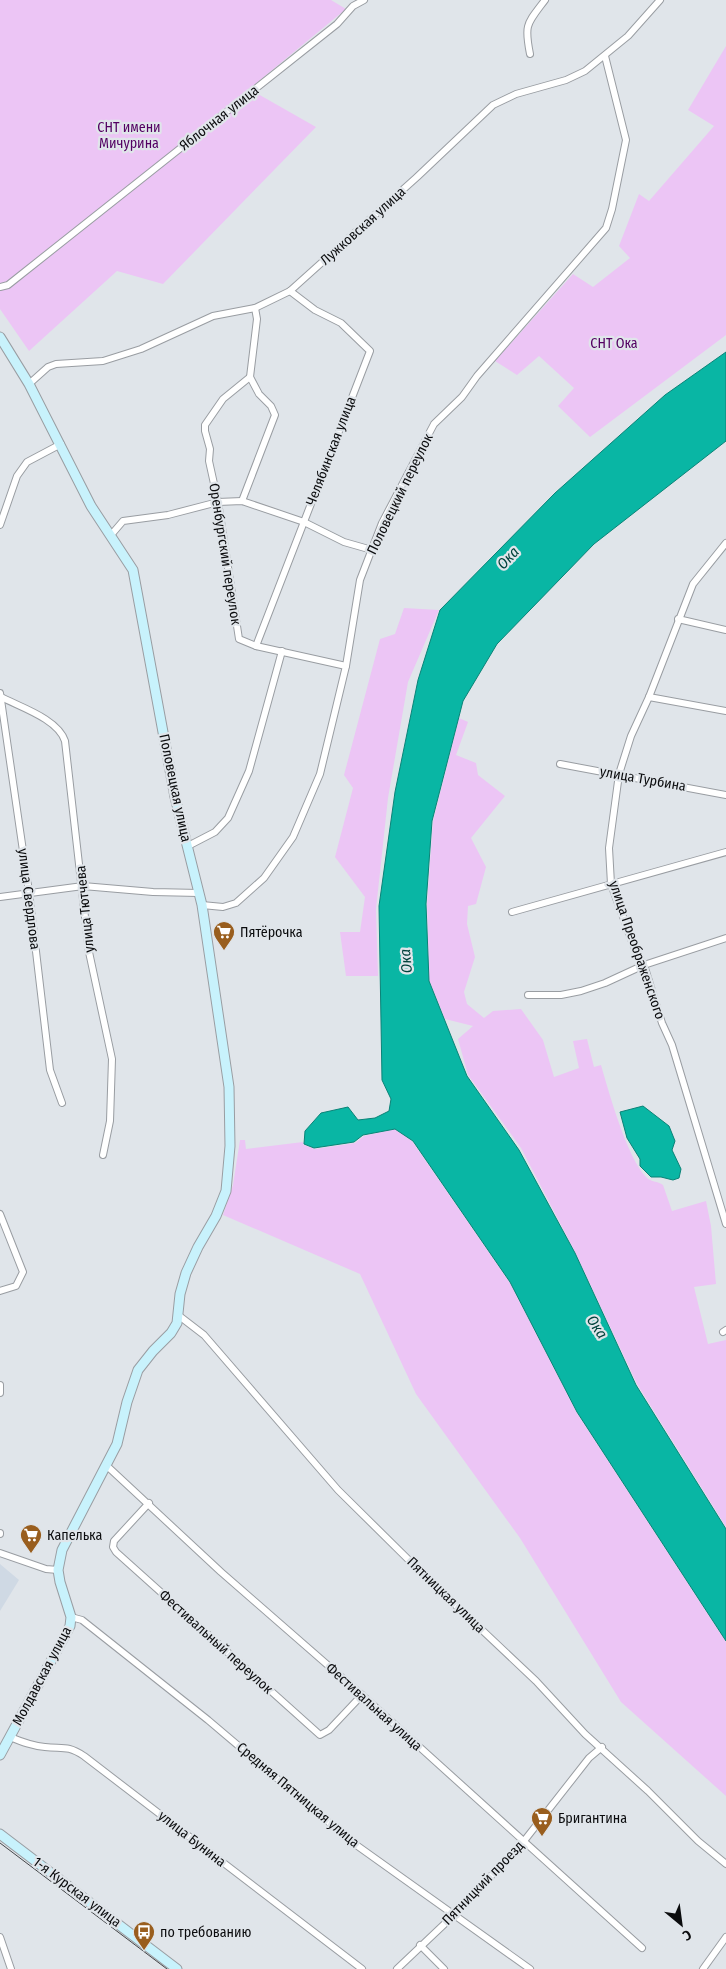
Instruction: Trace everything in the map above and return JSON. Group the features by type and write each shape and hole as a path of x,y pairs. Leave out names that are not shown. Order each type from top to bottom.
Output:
{"street":[{"name":"Яблочная улица","path":"0,287 8,285 337,24 353,6 364,0"},
{"path":"530,54 526,33 528,22 546,0"},
{"name":"Лужковская улица","path":"29,384 48,367 56,364 103,361 141,349 213,316 255,308 290,291 418,177 494,105 516,94 566,80 585,72 628,36 660,0"},
{"name":"Половецкий переулок","path":"202,905 223,907 236,903 264,878 292,837 320,774 346,666 360,580 382,523 434,424 462,397 477,376 606,228 612,209 626,140 605,56"},
{"name":"Челябинская улица","path":"256,646 370,351 341,323 315,310 290,291"},
{"path":"242,501 275,415 271,406 259,394 250,377 257,319 255,308"},
{"name":"Половецкая улица","path":"0,337 29,384 91,506 134,570 175,797 202,905 230,1087 230,1146 227,1182 226,1191 216,1216"},
{"name":"Оренбургский переулок","path":"250,377 223,398 205,425 210,449 209,461 218,502 239,639 256,646 346,666"},
{"path":"0,525 17,476 27,462 60,444"},
{"path":"111,535 123,521 168,515 218,502 242,501 304,522 344,542 372,550"},
{"name":"улица Преображенского","path":"726,542 722,550 693,584 649,696 631,736 619,774 609,848 611,884 636,952 644,965 662,1023 672,1045 726,1224"},
{"path":"678,619 726,630"},
{"path":"188,846 214,832 228,818 249,771 282,652"},
{"name":"улица Тютчева","path":"0,695 43,717 62,732 83,886 89,952 112,1058 110,1120 103,1155"},
{"name":"улица Свердлова","path":"0,695 29,892 50,1070 62,1103"},
{"path":"649,696 726,711"},
{"name":"улица Турбина","path":"560,764 726,794"},
{"path":"512,912 726,852"},
{"path":"0,897 83,886 153,892 199,893"},
{"path":"528,995 561,995 582,991 605,983 644,965 726,938"},
{"path":"0,1214 23,1272 16,1286 0,1291"},
{"name":"Молдавская улица","path":"0,1755 66,1634 71,1617 58,1570 62,1550 117,1444 127,1402 138,1370 177,1323 180,1294 186,1273 216,1216"},
{"name":"Пятницкая улица","path":"178,1315 204,1335 338,1490 429,1580 536,1681 585,1734 602,1747 698,1841 726,1864"},
{"path":"0,1385 0,1392"},
{"name":"Фестивальная улица","path":"107,1466 220,1572 362,1695 642,1948"},
{"name":"Фестивальный переулок","path":"148,1503 114,1542 112,1546 116,1552 320,1736 330,1730 362,1695"},
{"path":"0,1553 46,1569 58,1570"},
{"name":"Средняя Пятницкая улица","path":"71,1617 82,1620 208,1720 352,1842 530,1969"},
{"name":"улица Бунина","path":"10,1737 26,1744 48,1748 61,1746 74,1749 362,1969"},
{"name":"Пятницкий проезд","path":"397,1969 420,1945 455,1914 524,1841 589,1758 602,1747"},
{"name":"1-я Курская улица","path":"0,1834 177,1969"},
{"path":"703,1969 726,1937"},
{"path":"0,1938 11,1969"},
{"path":"420,1945 444,1969"}],"shaded area":[{"path":"0,1564 19,1580 0,1611"}],"green space":[{"name":"СНТ имени Мичурина","path":"0,0 331,0 346,9 249,89 316,127 163,284 117,271 29,351 0,309"},
{"name":"СНТ Ока","path":"726,46 726,335 590,437 558,406 574,388 539,356 517,375 495,361 573,274 593,287 630,258 619,246 639,194 649,201 714,126 688,110"},
{"path":"404,608 439,610 408,682 388,798 376,909 378,976 346,976 340,932 360,932 365,897 335,857 353,788 344,775 380,639 395,634"},
{"path":"459,718 468,722 456,755 476,763 478,775 505,796 471,838 486,867 476,904 468,906 467,924 475,957 464,992 467,1004 484,1018 493,1011 521,1009 543,1040 554,1077 579,1068 573,1041 587,1039 594,1067 601,1065 619,1124 639,1168 648,1179 663,1185 672,1211 706,1201 711,1226 716,1284 694,1287 708,1344 726,1340 726,1527 637,1384 575,1252 521,1148 468,1075 458,1039 473,1026 445,1019 429,980 427,904 433,821"},
{"path":"395,1129 412,1141 510,1283 577,1413 726,1642 726,1796 621,1702 520,1538 416,1394 360,1274 223,1215 233,1185 240,1140 245,1140 246,1149 303,1142 304,1145 315,1149 355,1143 364,1136"}],"water":[{"name":"Ока","path":"726,352 726,441 594,544 497,644 463,701 432,821 426,904 429,981 467,1076 519,1150 575,1253 636,1385 726,1529 726,1641 577,1412 510,1282 413,1141 395,1129 363,1135 354,1142 314,1148 304,1144 305,1131 321,1113 348,1107 358,1120 375,1118 389,1111 391,1099 382,1080 379,906 395,792 418,680 440,610 555,493 665,395"},
{"path":"643,1106 669,1126 675,1141 672,1150 681,1169 679,1178 673,1180 651,1177 640,1166 640,1159 627,1138 620,1112"}],"tram line":[{"path":"0,1843 167,1969"}],"place":[{"name":"Пятёрочка","path":"224,951"},
{"name":"Капелька","path":"31,1554"},
{"name":"Бригантина","path":"542,1837"},
{"name":"по требованию","path":"144,1951"}]}
